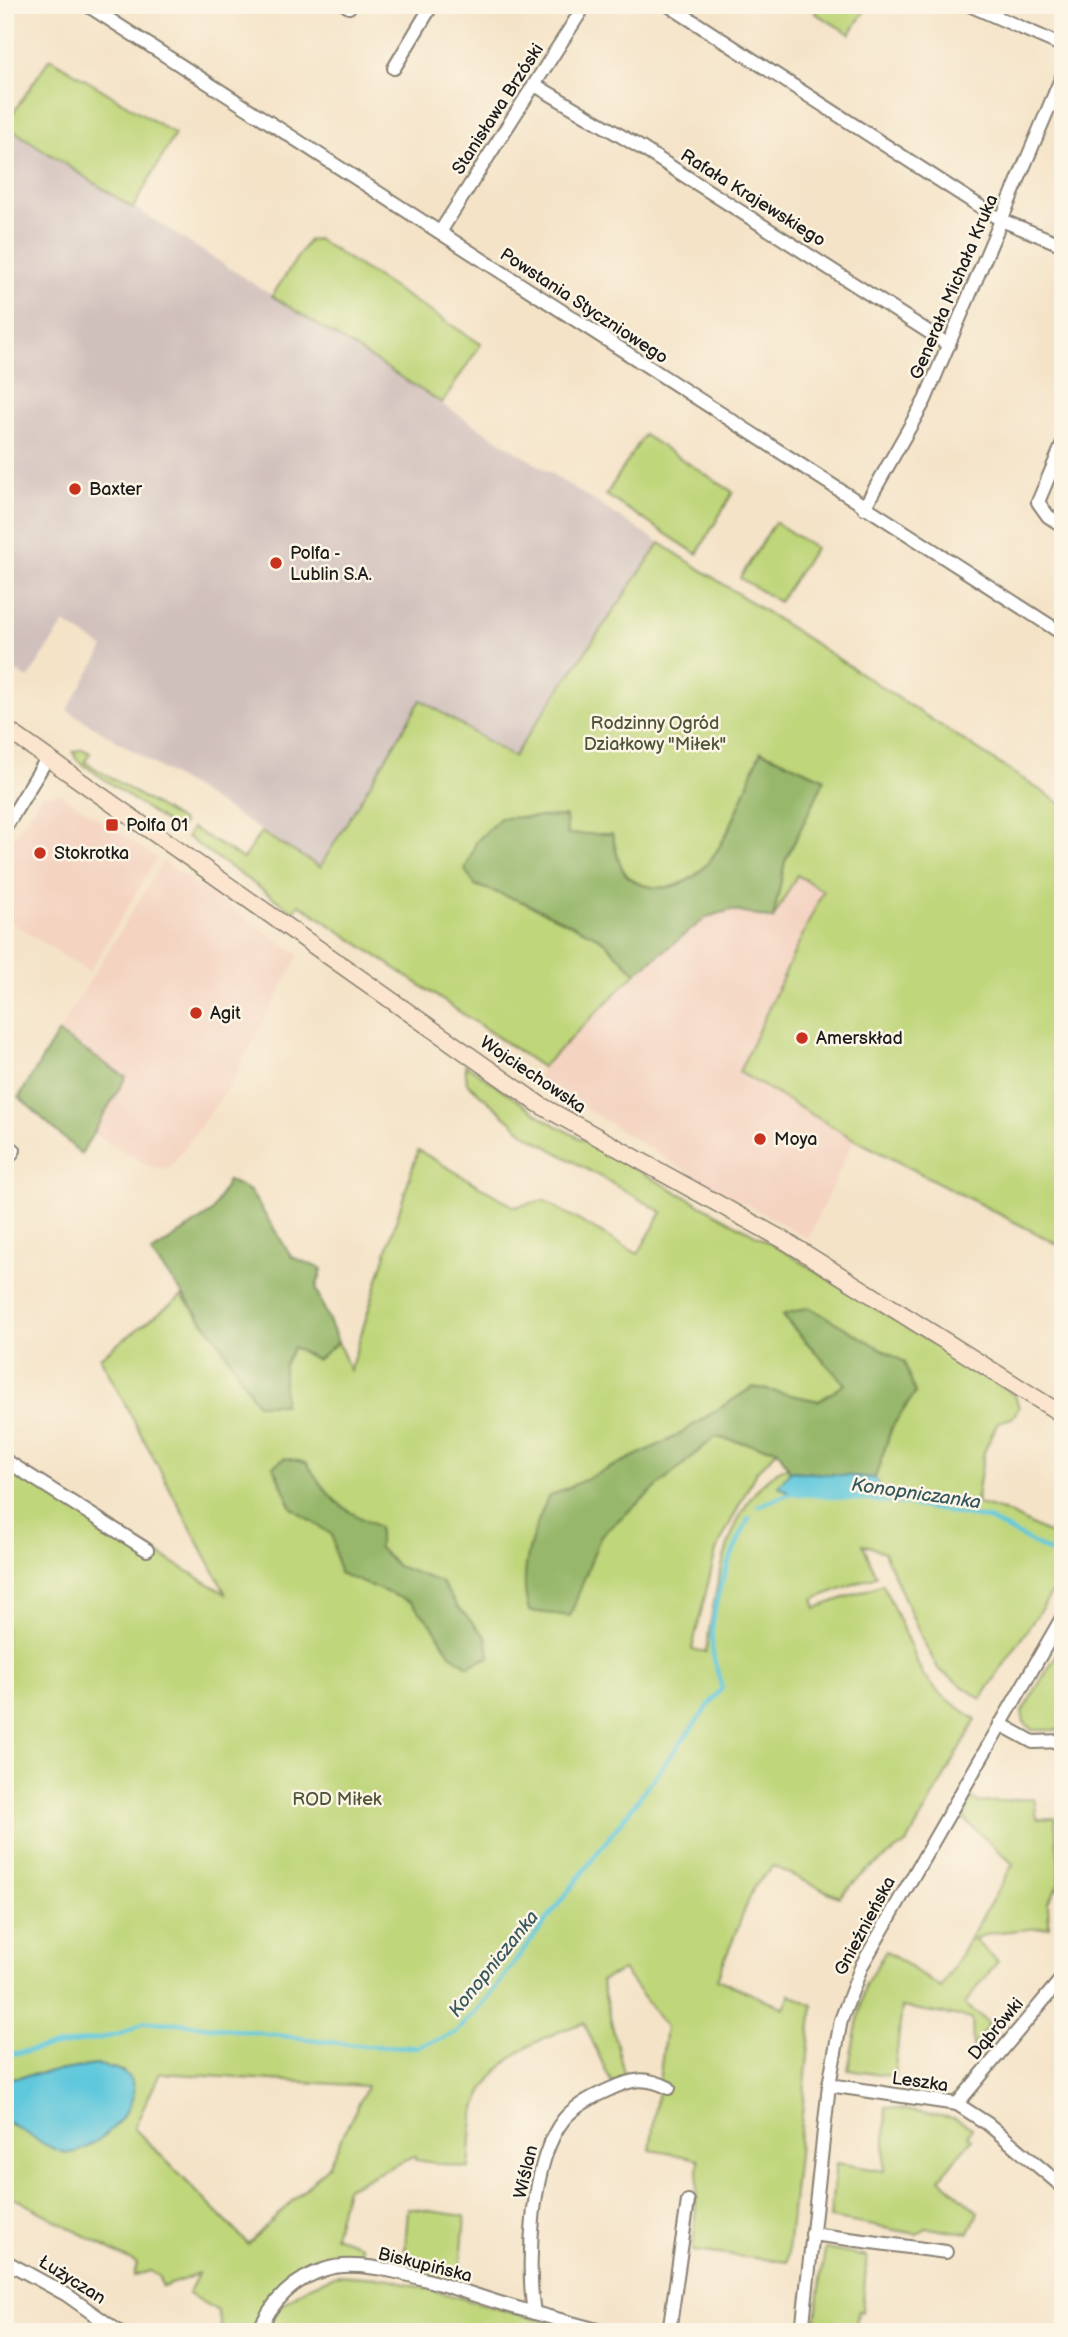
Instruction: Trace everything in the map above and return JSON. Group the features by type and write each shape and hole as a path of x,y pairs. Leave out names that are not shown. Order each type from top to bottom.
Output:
{"street":[{"name":"Powstania Styczniowego","path":"87,5 1063,635"},
{"path":"394,68 432,5"},
{"name":"Stanisława Brzóski","path":"440,232 585,5"},
{"path":"668,5 1001,220 1063,245"},
{"path":"969,5 1063,46"},
{"name":"Generała Michała Kruka","path":"864,508 925,400 1063,74"},
{"name":"Rafała Krajewskiego","path":"534,85 665,163 949,345"},
{"path":"1063,443 1038,502 1048,516 1063,526"},
{"name":"Wojciechowska","path":"5,728 521,1092 609,1146 787,1242 1063,1415"},
{"path":"5,828 48,757"},
{"path":"5,1163 14,1150"},
{"path":"5,1460 147,1550"},
{"name":"Gnieźnieńska","path":"802,2332 829,2085 841,2020 862,1965 1063,1616"},
{"path":"1000,1724 1033,1742 1063,1741"},
{"name":"Dąbrówki","path":"957,2104 1063,1977"},
{"name":"Wiślan","path":"534,2313 530,2286 530,2235 550,2144 564,2118 596,2095 639,2078 652,2079 669,2088"},
{"name":"Leszka","path":"829,2085 957,2104 988,2124 1063,2187"},
{"path":"670,2332 688,2202"},
{"path":"812,2234 946,2252"},
{"name":"Łużyczan","path":"5,2261 67,2295 119,2332"},
{"name":"Biskupińska","path":"259,2332 265,2313 285,2291 334,2268 369,2268 398,2273 606,2332"}],"shaded area":[{"path":"5,125 660,543 513,757 421,700 320,867 67,710 104,648 64,623 28,679 5,663"},
{"path":"59,793 157,858 89,972 5,918 5,852 41,796"},
{"path":"163,861 299,955 232,1082 169,1169 149,1166 93,1134 125,1077 58,1033"},
{"path":"797,874 823,891 739,1072 854,1139 808,1238 686,1171 536,1078 542,1067 675,939 706,917 731,910 773,919"}],"green space":[{"path":"819,5 868,5 850,34 815,13"},
{"path":"50,58 175,134 133,208 5,125"},
{"path":"317,239 481,344 442,403 272,296 308,241"},
{"path":"644,435 733,492 697,554 606,495"},
{"path":"775,522 815,548 779,602 740,578"},
{"name":"Rodzinny Ogród Działkowy \"Miłek\"","path":"660,543 1063,805 1063,1247 854,1139 739,1072 823,891 797,875 773,919 785,861 825,779 761,751 724,840 694,876 675,886 642,885 627,876 619,862 612,834 567,834 500,818 476,842 466,870 475,885 523,902 600,938 636,973 542,1067 299,904 294,912 187,837 192,828 243,859 261,832 320,867 421,700 513,757"},
{"path":"82,749 90,753 85,762 183,822 178,831 77,760 73,752"},
{"path":"761,751 825,779 785,861 773,919 731,910 707,917 636,973 600,938 523,902 475,885 465,870 476,842 500,818 566,816 567,834 612,834 619,862 627,876 634,881 653,887 675,886 694,876 710,860 723,840"},
{"path":"58,1033 126,1077 81,1154 19,1097"},
{"name":"ROD Miłek","path":"465,1064 548,1121 779,1248 1015,1395 1019,1408 1012,1418 998,1422 984,1452 976,1503 1006,1512 1063,1541 1063,1576 981,1699 939,1670 923,1641 884,1552 863,1544 876,1576 813,1599 816,1608 883,1584 923,1675 939,1693 976,1720 907,1843 865,1872 839,1897 773,1866 754,1887 717,1979 784,2008 790,1994 813,2005 787,2262 693,2251 699,2159 650,2150 666,2027 623,1970 601,1981 625,2077 612,2084 584,2023 549,2036 516,2054 490,2080 481,2096 473,2121 469,2168 415,2160 415,2156 346,2188 334,2236 361,2245 361,2261 325,2265 293,2277 268,2299 252,2332 222,2332 218,2311 188,2294 198,2274 163,2287 158,2276 150,2271 134,2276 137,2264 5,2193 5,2121 42,2142 70,2150 96,2141 128,2109 123,2071 96,2065 5,2079 5,1462 226,1594 100,1357 182,1296 218,1340 284,1404 284,1365 293,1347 317,1360 338,1342 350,1370 418,1150 515,1207 543,1200 638,1254 662,1212 527,1135 467,1083","holes":["782,1316 915,1393 892,1427 875,1478 790,1471 787,1467 767,1480 751,1498 727,1548 706,1652 692,1649 716,1551 756,1472 778,1450 715,1437 601,1535 673,1438 753,1387 819,1401 845,1384","160,2073 366,2086 367,2087 328,2166 248,2244 134,2128"]},
{"path":"228,1180 250,1191 292,1257 322,1269 316,1289 338,1342 317,1360 293,1347 284,1365 284,1404 257,1404 218,1340 151,1253 212,1212"},
{"path":"809,1307 904,1362 915,1393 892,1427 875,1478 790,1471 778,1450 715,1437 601,1535 570,1616 529,1611 525,1582 528,1552 548,1497 673,1438 753,1387 819,1401 845,1384 782,1315"},
{"path":"285,1458 307,1463 337,1502 379,1527 379,1548 397,1566 441,1582 457,1606 487,1638 489,1657 468,1666 450,1654 432,1625 411,1602 339,1573 332,1535 292,1508 273,1466"},
{"path":"1063,1644 1063,1730 1032,1730 1024,1722 1022,1712"},
{"path":"972,1798 980,1803 1034,1798 1037,1819 1055,1818 1060,1883 1048,1902 1049,1927 990,1933 973,1939 998,1961 965,2004 989,2023 973,2048 972,2019 902,2007 894,2077 848,2070 865,1985 886,1951 941,1988 1013,1864 963,1818"},
{"path":"886,2107 954,2118 972,2128 968,2136 972,2139 940,2178 978,2212 969,2233 926,2228 917,2234 830,2218 836,2163 884,2171"},
{"path":"408,2208 465,2216 459,2283 413,2273 404,2264"},
{"path":"825,2249 867,2257 862,2312 858,2311 855,2332 814,2332"},
{"path":"337,2275 391,2279 584,2332 267,2332 275,2309 308,2287"}],"water":[{"path":"790,1471 875,1478 890,1503 791,1493 778,1486"},
{"path":"96,2065 120,2071 132,2082 133,2097 126,2112 113,2128 97,2141 82,2150 61,2152 5,2121 5,2079"}],"waterway":[{"name":"Konopniczanka","path":"758,1506 791,1493 900,1503 988,1519 1063,1559"},
{"name":"Konopniczanka","path":"5,2055 118,2035 145,2022 179,2023 365,2046 417,2047 456,2033 487,1999 722,1688 712,1650 714,1612 728,1563 749,1518"}],"place":[{"name":"Baxter","path":"75,489"},
{"name":"Polfa - Lublin S.A.","path":"276,563"},
{"name":"Polfa 01","path":"112,825"},
{"name":"Stokrotka","path":"40,853"},
{"name":"Agit","path":"196,1013"},
{"name":"Amerskład","path":"802,1038"},
{"name":"Moya","path":"760,1139"}]}
